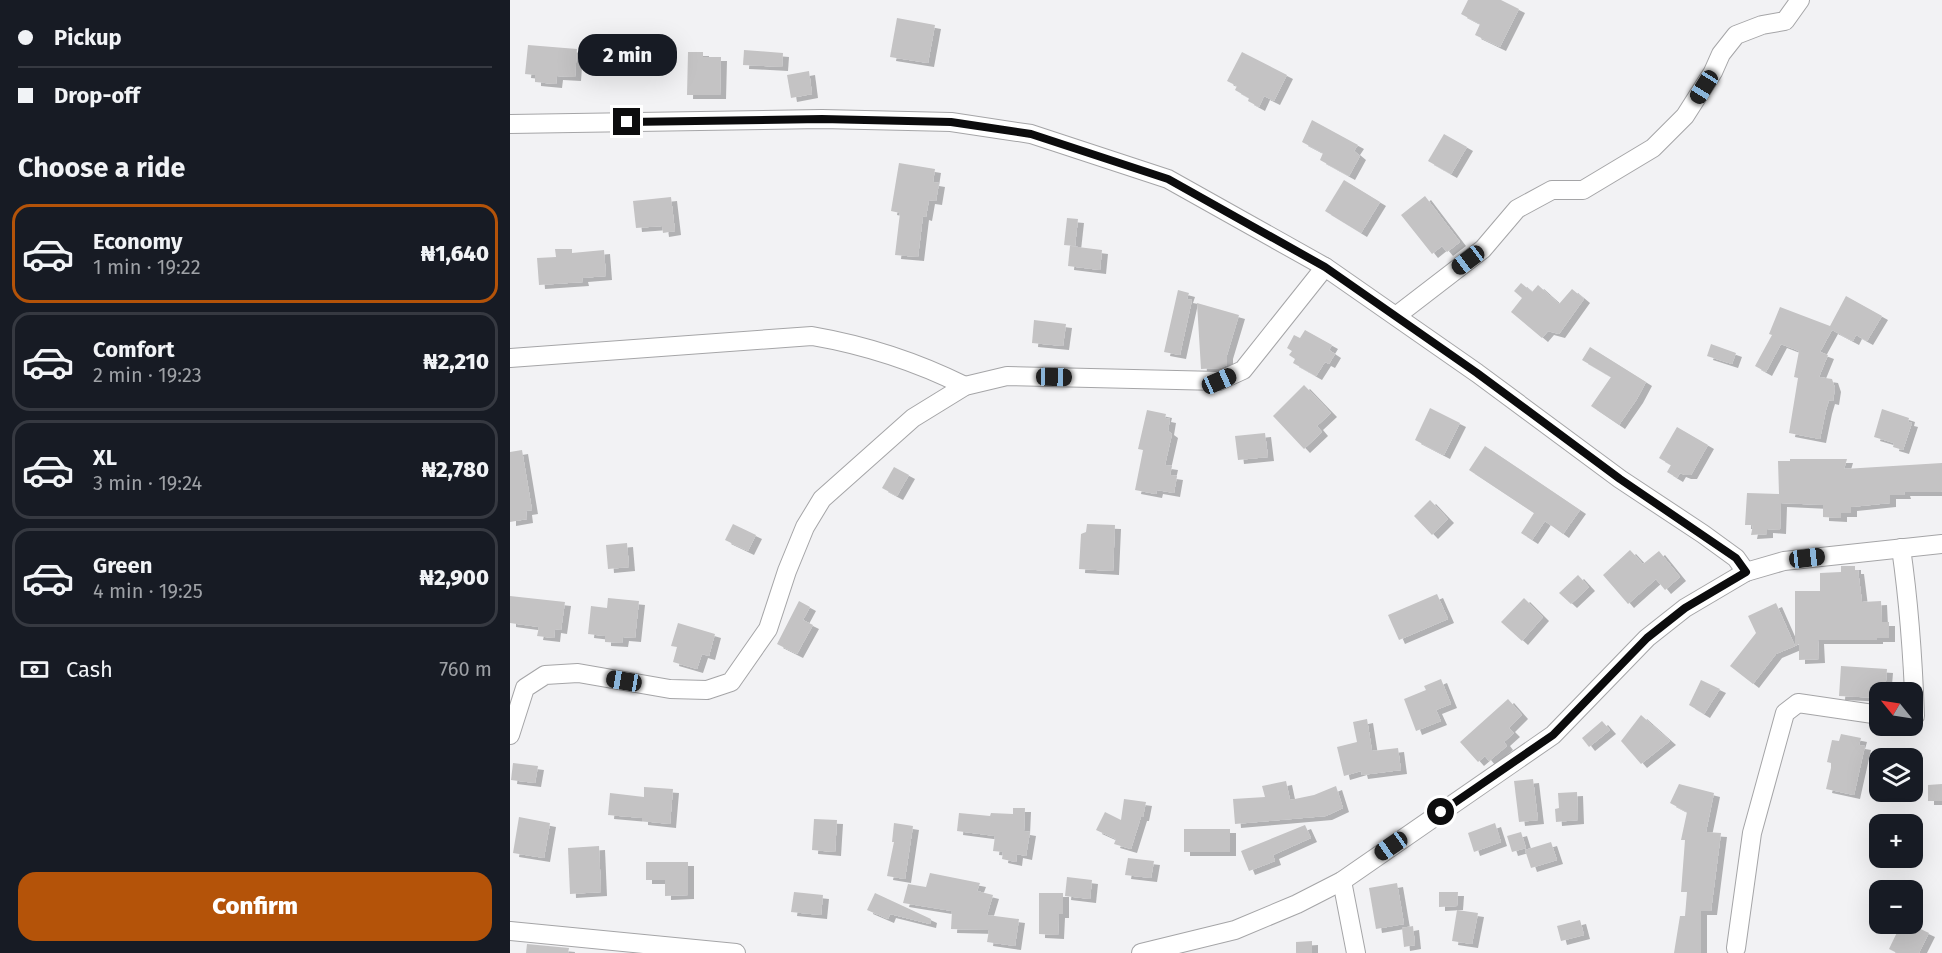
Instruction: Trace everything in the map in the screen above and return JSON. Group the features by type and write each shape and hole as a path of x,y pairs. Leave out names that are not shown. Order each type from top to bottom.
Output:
{"street":[{"path":"1396,316 1483,249 1517,209 1552,190 1583,190 1653,148 1685,116 1713,72 1721,54 1736,35 1762,25 1785,21 1800,0"},
{"path":"510,124 822,119 951,122 1031,134 1168,179 1325,267 1477,373 1620,479 1736,558 1746,572"},
{"path":"510,735 525,688 545,675 578,672 670,689 707,690 730,682 768,629 787,571 805,527 822,499 913,418 965,386 1007,376 1219,381 1243,370 1325,267"},
{"path":"510,358 812,336 845,342 924,367 965,386"},
{"path":"1141,953 1235,930 1297,904 1341,881 1553,735 1647,638 1685,608 1746,572 1784,561 1942,544"},
{"path":"1901,548 1907,589 1913,682"},
{"path":"1736,948 1752,833 1785,713 1798,703 1869,713"},
{"path":"1341,881 1356,953"},
{"path":"510,931 736,953"}],"building":[{"path":"1468,0 1501,0 1519,9 1500,47 1475,35 1480,24 1461,14"},
{"path":"897,18 935,25 928,63 890,57"},
{"path":"528,45 577,49 575,77 557,76 556,84 535,82 535,75 525,74"},
{"path":"744,50 783,53 782,67 743,65"},
{"path":"688,52 703,52 703,57 721,57 720,95 687,95"},
{"path":"1242,52 1287,75 1274,101 1264,96 1259,107 1235,90 1237,86 1227,81"},
{"path":"809,71 812,94 791,98 787,75"},
{"path":"1312,120 1358,145 1354,151 1360,156 1349,176 1320,160 1323,153 1302,142"},
{"path":"1444,134 1467,147 1451,174 1428,161"},
{"path":"899,163 935,169 933,182 939,183 936,201 929,200 926,217 923,216 918,257 895,255 900,213 891,211"},
{"path":"1344,180 1380,202 1361,233 1325,211"},
{"path":"1425,196 1460,242 1447,252 1442,246 1432,254 1401,215"},
{"path":"671,197 675,231 663,233 662,226 636,228 633,201"},
{"path":"1067,218 1078,219 1075,246 1064,245"},
{"path":"1070,246 1102,250 1100,270 1068,266"},
{"path":"555,249 572,249 572,253 604,250 606,276 582,278 583,282 539,285 537,258 556,257"},
{"path":"1521,283 1532,292 1538,285 1559,304 1572,289 1584,299 1559,334 1548,331 1542,338 1511,312 1522,298 1514,291"},
{"path":"1178,290 1189,293 1187,299 1192,300 1180,355 1164,352"},
{"path":"1846,296 1882,316 1867,341 1856,335 1853,341 1832,330 1820,352 1828,355 1819,377 1832,379 1835,388 1833,401 1829,400 1826,410 1820,439 1789,433 1798,378 1794,377 1799,351 1781,344 1766,372 1755,366 1772,335 1769,334 1780,307 1830,326"},
{"path":"1197,303 1239,315 1227,355 1227,365 1220,368 1201,369"},
{"path":"1034,320 1066,324 1063,346 1032,343"},
{"path":"1305,330 1332,345 1329,350 1335,354 1329,364 1325,362 1316,376 1293,363 1295,359 1289,355 1292,351 1287,348 1294,335 1300,338"},
{"path":"1711,344 1736,353 1732,364 1707,356"},
{"path":"1590,347 1646,382 1619,425 1591,406 1611,377 1582,360"},
{"path":"1304,385 1331,413 1317,426 1322,432 1304,449 1273,416"},
{"path":"1430,408 1460,423 1444,455 1415,440"},
{"path":"1882,409 1909,418 1908,422 1912,423 1903,450 1893,447 1894,443 1874,437"},
{"path":"1147,410 1166,414 1165,418 1170,419 1168,431 1172,434 1165,465 1172,466 1170,475 1177,476 1174,493 1157,490 1156,494 1135,490 1143,450 1138,449"},
{"path":"1677,427 1708,445 1691,475 1680,473 1677,478 1667,472 1671,465 1659,458"},
{"path":"1265,433 1268,457 1238,460 1235,436"},
{"path":"1485,446 1580,510 1563,534 1545,521 1532,540 1521,533 1534,513 1469,470"},
{"path":"522,450 532,510 526,511 527,519 510,522 510,452"},
{"path":"1790,459 1847,459 1844,469 1942,463 1942,490 1941,492 1904,492 1905,495 1890,495 1890,503 1851,507 1851,513 1841,513 1841,518 1823,517 1823,505 1781,503 1780,530 1767,529 1767,534 1751,535 1753,525 1745,525 1747,493 1779,494 1778,461 1790,461"},
{"path":"894,467 909,475 897,496 882,488"},
{"path":"1430,500 1448,519 1432,535 1414,516"},
{"path":"733,524 756,535 748,551 725,540"},
{"path":"1087,524 1115,525 1113,571 1079,569 1081,534 1086,532"},
{"path":"627,543 629,567 608,569 606,545"},
{"path":"1630,550 1643,564 1659,551 1680,577 1665,590 1656,579 1628,604 1603,575"},
{"path":"1841,566 1855,566 1855,570 1858,570 1862,602 1881,601 1882,622 1889,622 1889,638 1818,640 1819,659 1799,660 1799,644 1795,646 1795,591 1820,591 1820,573 1841,572"},
{"path":"1578,575 1589,587 1571,604 1559,593"},
{"path":"1437,594 1448,619 1399,640 1388,615"},
{"path":"510,596 565,602 561,630 555,629 554,638 537,636 539,627 510,623"},
{"path":"608,598 639,601 635,638 623,637 622,643 605,642 605,636 588,634 591,606 607,608"},
{"path":"1524,598 1543,617 1522,641 1501,622"},
{"path":"799,601 810,607 803,620 813,625 797,654 777,644"},
{"path":"1776,603 1795,646 1776,654 1753,684 1730,666 1756,633 1748,616"},
{"path":"678,623 715,634 709,656 702,654 697,669 673,662 677,647 671,646"},
{"path":"1841,666 1887,669 1886,682 1869,682 1869,697 1839,696"},
{"path":"1441,679 1451,704 1436,710 1441,721 1416,731 1404,699 1426,690 1424,686"},
{"path":"1701,680 1720,689 1704,714 1689,705"},
{"path":"1508,699 1522,715 1509,728 1514,733 1504,742 1507,746 1489,761 1485,756 1478,762 1460,742"},
{"path":"1641,715 1670,741 1641,764 1621,741"},
{"path":"1367,719 1372,751 1398,748 1401,770 1362,775 1361,771 1344,776 1337,747 1357,742 1353,722"},
{"path":"1602,721 1610,730 1589,747 1582,738"},
{"path":"1841,734 1861,738 1859,745 1865,746 1854,795 1826,789 1831,768 1831,763 1827,762 1832,740 1839,741"},
{"path":"513,763 538,766 535,783 511,780"},
{"path":"1533,779 1538,820 1519,822 1514,781"},
{"path":"1286,781 1290,800 1314,795 1336,786 1343,808 1326,816 1235,824 1233,799 1265,797 1262,786"},
{"path":"1679,784 1714,793 1706,832 1721,833 1711,911 1701,911 1701,953 1674,953 1680,916 1685,916 1687,892 1681,892 1685,840 1681,840 1687,812 1670,803"},
{"path":"1942,784 1942,801 1928,801 1928,785"},
{"path":"644,787 673,789 670,824 642,821 642,818 608,815 610,793 644,797"},
{"path":"1577,792 1578,820 1556,822 1555,809 1559,808 1558,793"},
{"path":"1124,799 1146,802 1131,849 1114,844 1116,839 1096,830 1105,812 1121,820"},
{"path":"1013,808 1025,808 1024,831 1030,832 1026,856 1017,854 1016,862 1002,859 1003,852 993,851 995,836 957,831 959,813 990,816 991,813 1013,814"},
{"path":"519,817 550,823 544,858 513,853"},
{"path":"814,819 837,820 835,852 812,850"},
{"path":"894,823 913,826 905,879 887,876 894,842 892,842"},
{"path":"1495,823 1501,842 1474,852 1468,833"},
{"path":"1305,825 1311,838 1273,855 1275,861 1249,871 1241,851"},
{"path":"1184,829 1230,829 1230,852 1184,852"},
{"path":"1521,832 1526,848 1512,852 1507,836"},
{"path":"1551,842 1557,860 1531,868 1525,850"},
{"path":"599,846 601,892 570,894 568,848"},
{"path":"1128,858 1154,861 1151,878 1125,875"},
{"path":"646,862 688,862 688,895 665,896 665,880 646,880"},
{"path":"930,873 980,883 977,891 993,895 987,915 1019,919 1015,946 987,942 989,930 951,929 952,911 903,903 908,884 926,887"},
{"path":"1067,877 1092,880 1090,899 1065,896"},
{"path":"1397,883 1404,924 1376,929 1369,888"},
{"path":"794,892 823,895 821,915 791,912"},
{"path":"1439,892 1458,892 1457,906 1439,907"},
{"path":"875,893 931,919 930,924 890,914 888,919 867,910"},
{"path":"1039,893 1063,893 1063,914 1059,914 1058,935 1039,934"},
{"path":"1457,910 1478,913 1472,944 1452,941"},
{"path":"1580,920 1584,935 1561,941 1557,926"},
{"path":"1413,926 1415,945 1404,947 1402,928"},
{"path":"1923,930 1929,933 1919,953 1897,953 1889,949 1896,934 1923,934"},
{"path":"1312,941 1312,953 1296,953 1296,942"},
{"path":"527,944 569,948 568,953 526,953"}],"route":[{"path":"627,122 822,119 951,122 1031,134 1168,179 1325,267 1477,373 1620,479 1736,558 1746,572 1685,608 1647,638 1553,735 1441,812"}]}
